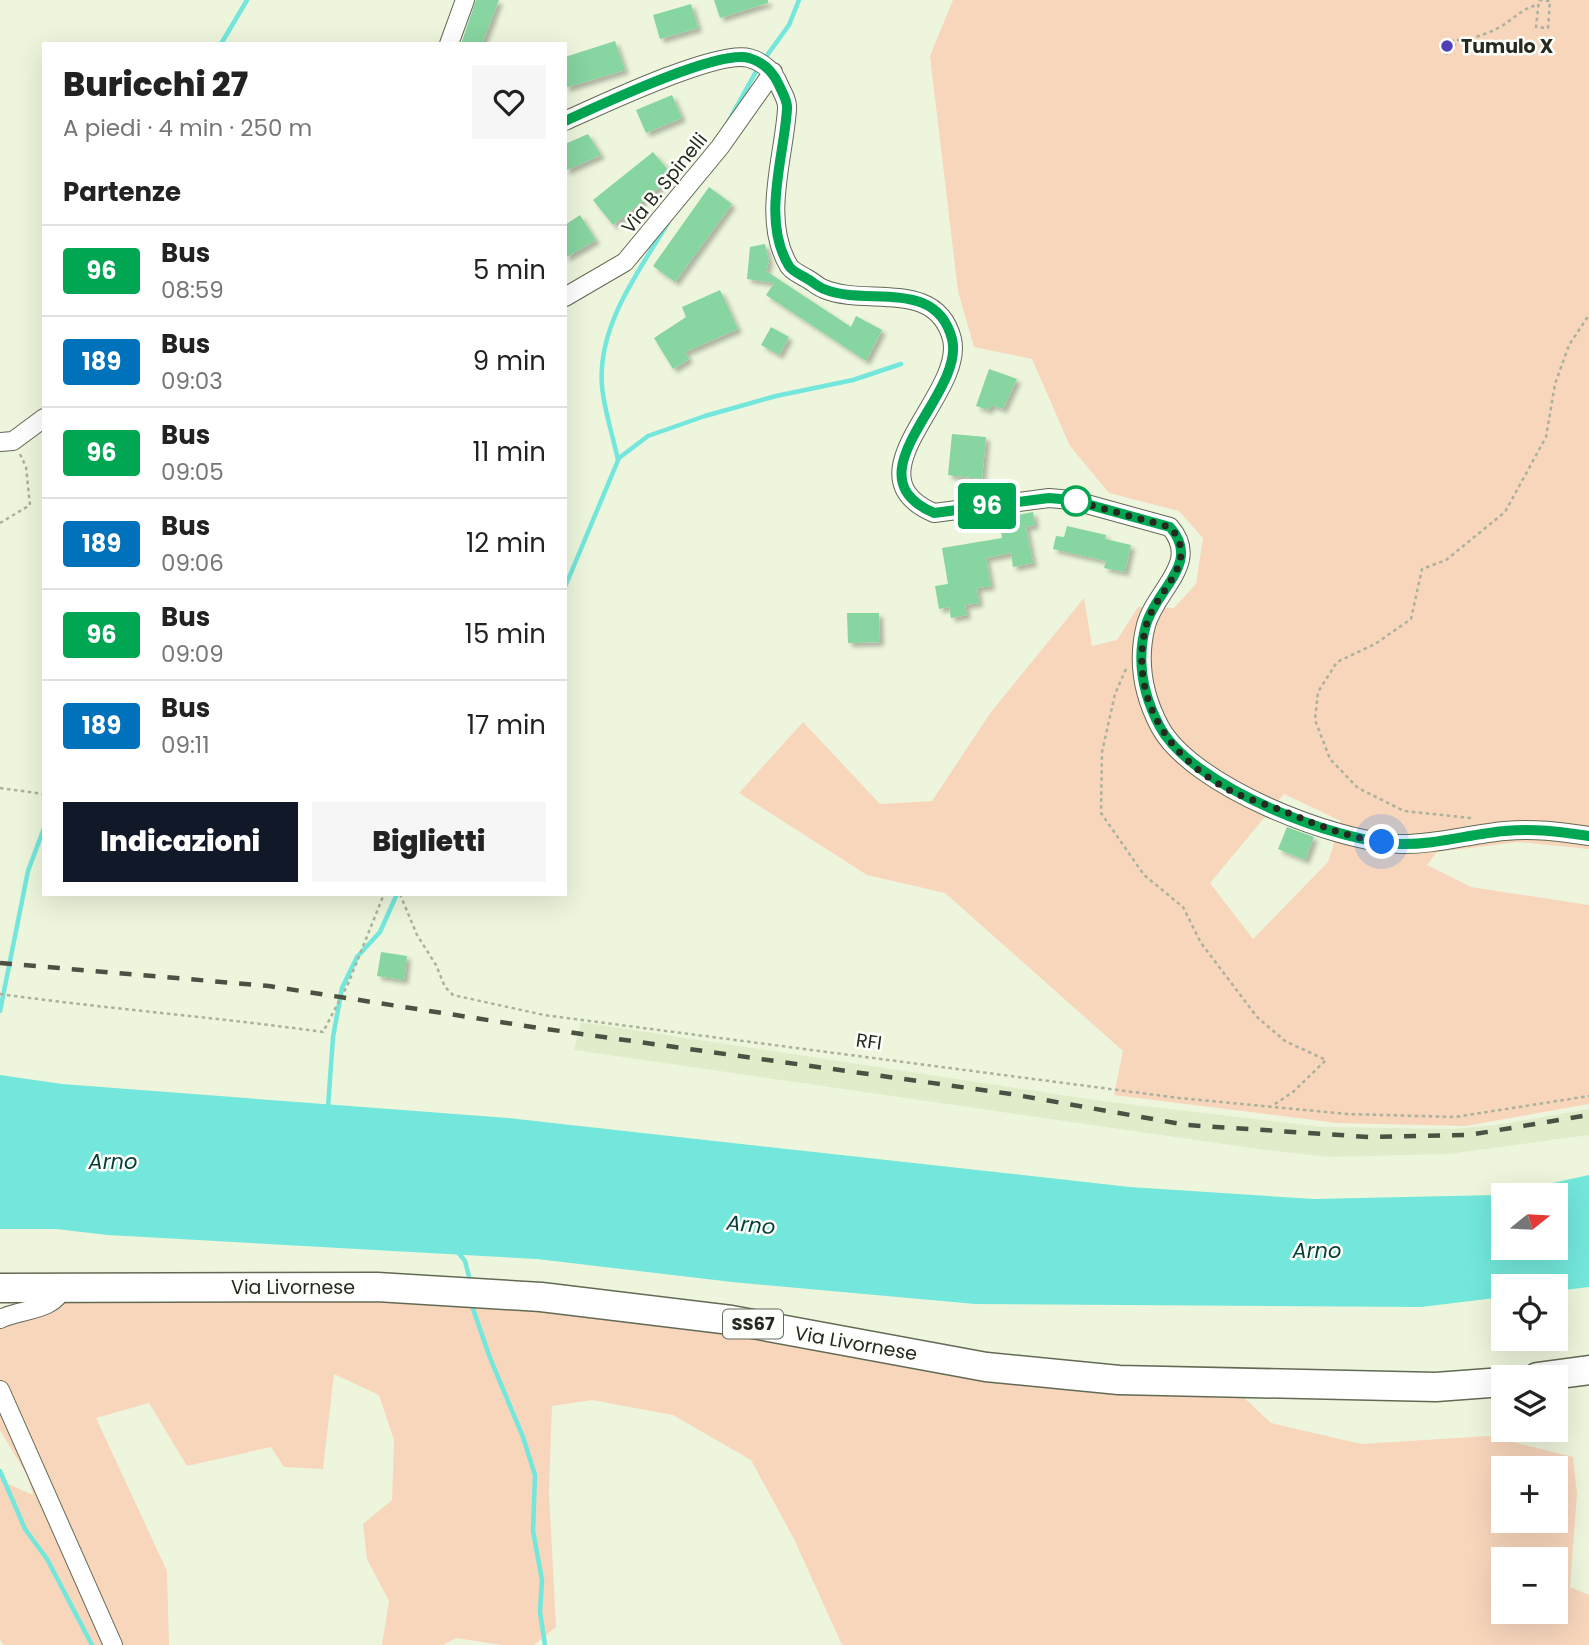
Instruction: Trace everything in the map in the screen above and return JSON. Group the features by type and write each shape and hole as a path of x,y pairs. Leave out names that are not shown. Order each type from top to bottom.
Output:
{"main road":[{"name":"Via Livornese","path":"0,1288 377,1287 541,1297 731,1320 986,1367 1119,1380 1436,1387 1491,1383"},
{"path":"1568,1373 1589,1370"}],"street":[{"path":"450,42 465,0"},
{"path":"567,120 712,61 748,57 773,72 788,106 778,167 777,229 790,267 825,290 911,300 928,306 940,314 953,342 947,377 902,457 902,474 908,491 919,507 934,513 1049,498 1072,500 1170,527 1180,539 1182,554 1176,572 1146,624 1143,684 1150,707 1173,748 1194,767 1231,791 1339,834 1400,844 1506,831 1548,830 1589,836"},
{"name":"Via B. Spinelli","path":"567,296 625,262 720,148 773,72"},
{"path":"7,441 42,419"},
{"path":"0,1319 18,1311 52,1304 59,1298 62,1288"},
{"path":"0,1390 113,1645"}],"path":[{"path":"1451,42 1455,39 1464,42 1474,35 1488,33 1514,19 1522,10 1539,2 1550,1 1548,28 1536,27 1539,2"},
{"path":"1506,831 1478,818 1404,811 1358,788 1330,759 1315,720 1318,692 1337,662 1375,644 1411,619 1422,569 1446,560 1505,512 1546,437 1558,374 1569,345 1589,315"},
{"path":"0,523 30,505 26,467 7,441"},
{"path":"1131,659 1115,695 1102,752 1101,813 1144,875 1182,906 1201,943 1257,1017 1285,1041 1326,1060 1293,1092 1272,1106"},
{"path":"0,788 42,794"},
{"path":"0,994 112,1010 209,1017 323,1032 348,984 383,896"},
{"name":"RFI","path":"401,896 417,936 436,965 444,987 463,999 558,1016 1179,1098 1347,1114 1455,1117 1589,1096"}],"shaded area":[{"path":"953,0 1589,0 1589,849 1519,842 1437,852 1427,865 1471,887 1589,905 1589,1104 1465,1126 1337,1123 1114,1095 1123,1051 945,893 867,875 739,793 803,722 880,804 932,801 991,712 1084,598 1092,646 1117,640 1138,607 1174,608 1196,584 1203,538 1179,511 1109,493 1070,446 1032,359 974,347 958,291 930,56","holes":["1284,794 1341,821 1328,862 1253,939 1210,883"]},
{"path":"581,1022 1102,1101 1322,1127 1453,1129 1497,1125 1589,1109 1589,1135 1449,1154 1329,1157 1265,1150 574,1050"},
{"path":"67,1295 521,1304 1240,1394 1271,1423 1361,1444 1489,1436 1491,1442 1513,1442 1573,1457 1577,1494 1570,1587 1589,1595 1589,1645 842,1645 794,1539 751,1460 673,1415 592,1400 552,1406 549,1492 556,1627 534,1645 502,1645 456,1638 443,1645 382,1645 389,1601 367,1559 363,1524 392,1500 394,1440 379,1395 334,1374 323,1469 284,1467 271,1447 187,1466 149,1403 96,1418 167,1571 169,1645 4,1645 0,1640 0,1471 6,1483 33,1495 27,1475 0,1430 0,1311 24,1301"}],"water":[{"name":"Arno","path":"0,1075 62,1084 508,1118 1130,1187 1314,1199 1491,1195 1491,1260 1568,1260 1568,1183 1552,1183 1589,1175 1589,1287 1568,1290 1568,1274 1491,1274 1491,1298 1421,1307 975,1304 732,1282 537,1259 108,1235 56,1229 0,1229"}],"building":[{"path":"476,0 499,0 483,42 462,42"},
{"path":"714,0 768,0 768,3 720,18"},
{"path":"691,4 698,28 660,39 653,15"},
{"path":"615,41 625,70 567,87 567,56"},
{"path":"672,95 682,118 646,133 636,110"},
{"path":"588,134 601,155 567,170 567,143"},
{"path":"653,152 673,176 613,225 593,200"},
{"path":"709,187 732,204 675,282 653,266"},
{"path":"580,215 596,240 567,257 567,224"},
{"path":"765,244 769,261 766,271 851,327 856,316 882,330 866,361 766,295 774,283 747,279 750,247"},
{"path":"720,290 738,329 685,352 689,359 673,369 654,338 686,317 682,307"},
{"path":"771,327 789,337 779,355 761,345"},
{"path":"989,369 1017,379 1003,409 991,405 989,410 976,406"},
{"path":"952,434 986,437 982,479 948,475"},
{"path":"1033,512 1035,525 1026,527 1033,563 1013,567 1011,553 986,558 991,586 977,588 979,603 965,605 967,615 951,618 949,607 939,609 935,586 948,584 942,548 1002,538 1000,525 1007,524 1006,517"},
{"path":"1067,526 1106,535 1105,539 1131,545 1125,572 1104,568 1106,561 1053,549 1056,536 1064,537"},
{"path":"847,613 879,613 880,642 848,643"},
{"path":"1287,827 1314,837 1305,860 1278,849"},
{"path":"381,952 407,956 404,980 377,976"}],"waterway":[{"path":"222,42 247,0"},
{"path":"763,61 789,25 799,0"},
{"path":"728,122 758,68"},
{"path":"618,460 602,386 606,342 622,300 668,223"},
{"path":"567,582 619,458 648,436 705,416 776,396 853,380 901,364"},
{"path":"0,1011 28,871 42,833"},
{"path":"328,1107 333,1037 342,988 357,957 380,932 396,896"},
{"path":"457,1251 465,1261 471,1284"},
{"path":"471,1303 535,1475 533,1531 542,1580 540,1612 545,1645"},
{"path":"0,1471 25,1529 47,1559 92,1645"}],"railway":[{"path":"0,963 269,986 539,1028 1011,1094 1187,1125 1369,1137 1469,1135 1589,1115"}],"bus line":[{"name":"96","path":"567,120 712,61 748,57 773,72 788,106 778,167 777,229 790,267 825,290 911,300 928,306 940,314 953,342 947,377 902,457 902,474 908,491 919,507 934,513 1049,498 1072,500 1170,527 1180,539 1182,554 1176,572 1146,624 1142,653 1143,684 1150,707 1162,731 1173,748 1194,767 1231,791 1339,834 1364,839 1400,844 1506,831 1548,830 1589,836"}],"place":[{"name":"Tumulo X","path":"1447,46"}],"route":[{"path":"1076,501 1072,500 1170,527 1180,539 1182,554 1176,572 1146,624 1142,653 1143,684 1150,707 1173,748 1194,767 1231,791 1339,834 1382,842"}]}
